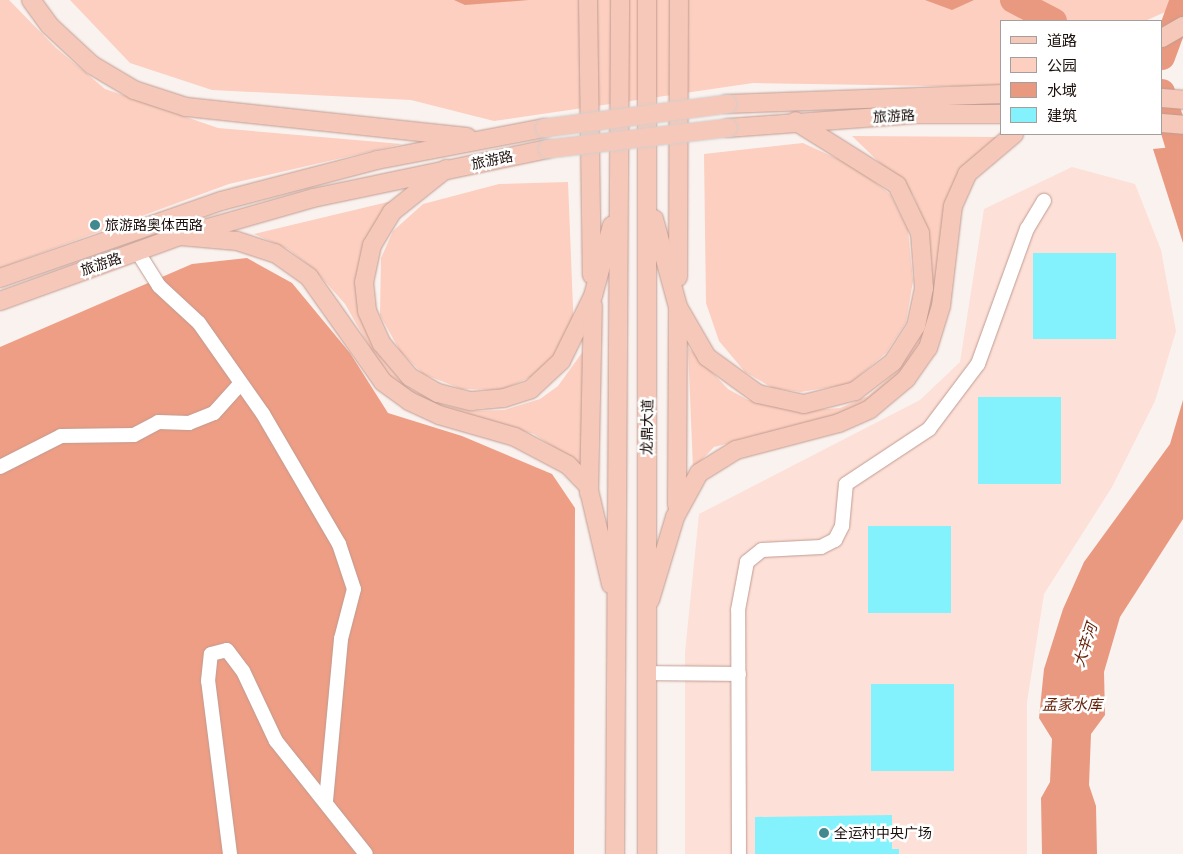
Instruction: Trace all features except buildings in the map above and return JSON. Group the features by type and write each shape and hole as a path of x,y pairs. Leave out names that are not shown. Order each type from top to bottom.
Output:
{"main road":[{"path":"31,0 50,26 92,65 134,90 186,107 482,139"},
{"name":"龙鼎大道","path":"646,854 644,622 650,204 647,0"},
{"path":"648,24 654,0"},
{"path":"644,622 675,518 681,480 678,307 679,0"},
{"path":"588,3 593,296 589,496"},
{"name":"龙鼎大道","path":"615,854 618,619 619,198 616,8"},
{"path":"1163,37 1183,26"},
{"name":"旅游路","path":"0,278 221,200 482,139 545,128 727,104 1000,94"},
{"path":"1163,98 1183,100"},
{"name":"旅游路","path":"0,301 180,236 313,198 548,149 795,121 1000,114"},
{"path":"650,204 678,307 707,357 758,394 804,404 855,391 893,362 911,333 924,288 920,233 897,185 795,121"},
{"path":"1163,123 1183,125"},
{"path":"675,518 699,473 736,450 839,424 870,409 906,379 928,348 941,306 953,206 967,174 1013,135"},
{"path":"446,169 392,212 372,245 364,282 367,311 382,344 410,377 438,393 471,402 531,389 561,361 593,296 619,198"},
{"path":"180,236 237,241 275,254 309,277 383,382 439,415 542,448 568,465 588,486 618,619"}],"street":[{"path":"739,854 740,592 748,562 762,550 821,548 835,540 842,526 846,484 929,429 978,364 1027,229 1044,201"},
{"path":"137,251 158,286 199,323 239,385 263,414 339,544 354,589 341,639 326,801"},
{"path":"0,467 61,436 134,435 158,422 188,423 214,413 239,385"},
{"path":"230,854 208,681 211,654 227,650 244,671 276,741 326,801 366,854"},
{"path":"645,673 739,674"}],"shaded area":[{"name":"全运村中央广场","path":"1072,167 1135,184 1161,250 1176,331 1155,401 1112,487 1044,594 1027,702 1027,854 685,854 685,652 699,514 920,400 960,362 984,209"},
{"path":"247,258 292,283 350,353 388,413 462,436 552,474 575,508 574,854 0,854 0,347 192,264"}],"green space":[{"path":"0,0 9,0 56,48 105,89 218,128 402,144 229,184 0,268"},
{"path":"70,0 1183,0 1183,4 1147,20 1000,20 1000,87 753,83 494,121 411,100 212,90 130,63"},
{"path":"852,136 998,137 962,168 928,334 904,375 866,405 838,416 714,447 693,469 688,347 728,389 748,400 800,411 840,408 868,396 898,370 924,324 932,266 927,228 913,195"},
{"path":"803,143 855,167 890,194 908,230 913,281 906,322 886,353 849,384 801,392 773,388 745,372 719,341 706,303 704,154"},
{"path":"568,182 574,333 542,372 501,390 462,389 423,374 400,351 380,315 381,258 393,231 423,204 499,184"},
{"path":"392,201 366,242 370,336 392,370 408,388 444,405 473,411 504,410 540,399 558,386 584,350 583,467 534,434 444,410 406,393 385,374 345,304 314,269 288,249 254,234"}],"water":[{"path":"454,0 529,0 465,5"},
{"path":"925,0 974,0 952,10"},
{"path":"1183,146 1183,243 1153,149"},
{"name":"孟家水库","path":"1183,400 1183,519 1120,617 1104,672 1105,715 1091,734 1089,785 1096,806 1097,854 1042,854 1041,798 1050,782 1052,739 1039,718 1044,669 1063,609 1084,562 1170,444"}],"waterway":[{"name":"大辛河","path":"1013,0 1052,20"},
{"path":"1163,54 1183,0"},
{"name":"大辛河","path":"1163,95 1183,161"}],"place":[{"name":"旅游路奥体西路","path":"95,225"},
{"name":"全运村中央广场","path":"824,833"}]}
